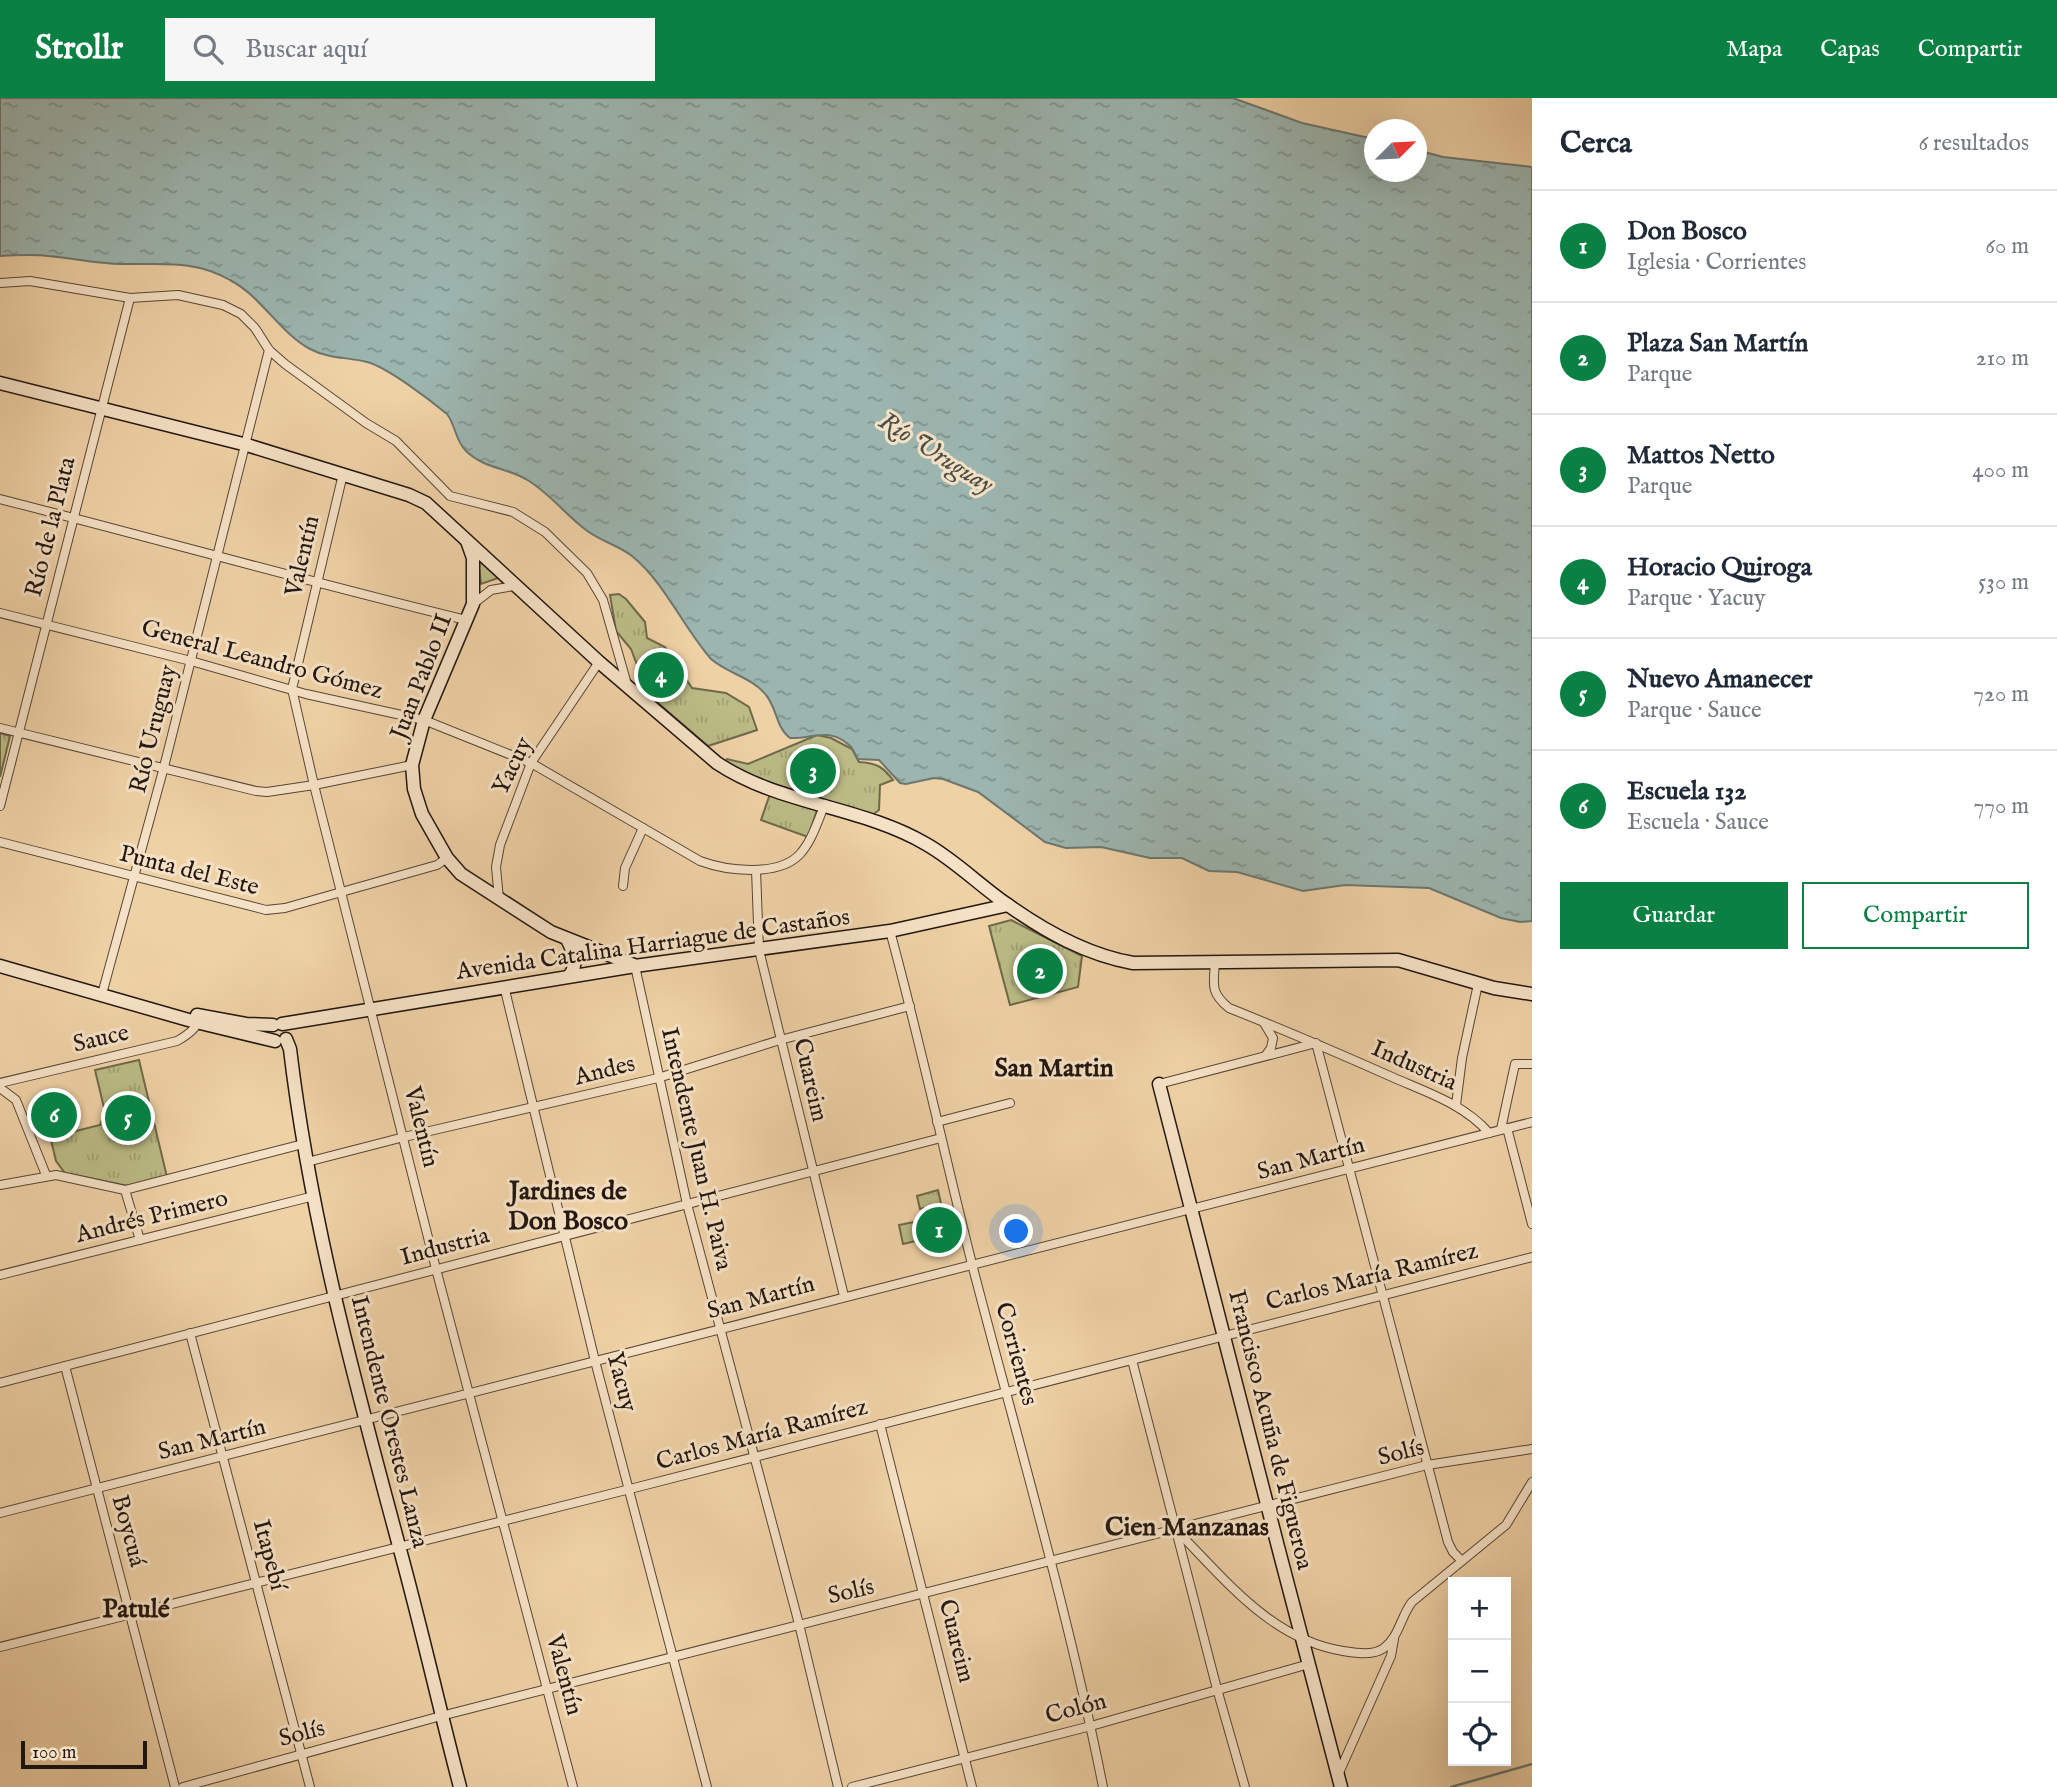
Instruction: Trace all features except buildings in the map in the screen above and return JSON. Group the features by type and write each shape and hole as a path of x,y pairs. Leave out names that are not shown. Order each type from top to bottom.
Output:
{"street":[{"path":"0,283 30,281 130,298 178,295 223,305 241,314 255,328 269,350 285,364 396,441 450,496 513,512 545,532 587,573 603,600 628,687"},
{"name":"Río de la Plata","path":"0,806 130,298"},
{"name":"Río Uruguay","path":"106,995 269,350"},
{"path":"0,383 247,445 409,495 426,503 599,662 717,763 737,776 761,786 825,804 926,843 1008,905 1068,941 1108,959 1133,963 1398,960 1478,984 1532,994"},
{"name":"Valentín","path":"343,474 292,689 436,1269 573,1787"},
{"path":"0,499 466,620"},
{"name":"Juan Pablo II","path":"467,539 473,558 473,604 424,720 412,765 414,789 422,814 447,858 461,874 567,939 635,966"},
{"path":"473,604 491,590 514,586"},
{"name":"General Leandro Gómez","path":"0,613 191,661 306,694 424,720 531,763 700,861 718,868 756,870 789,863 799,856 806,846 825,804"},
{"name":"Yacuy","path":"499,899 496,867 500,845 531,763 599,662"},
{"path":"0,727 256,791 267,792 314,785 412,765"},
{"path":"623,886 625,868 643,828"},
{"name":"Punta del Este","path":"0,842 266,910 285,908 341,893 437,865 447,858"},
{"name":"Cuareim","path":"756,870 759,950 844,1296"},
{"name":"Avenida Catalina Harriague de Castaños","path":"0,966 199,1019 280,1034 303,1022 504,986 890,931 1008,905"},
{"name":"Corrientes","path":"890,931 972,1263 1050,1560 1091,1726 1103,1787"},
{"path":"567,939 575,963 573,973 569,976"},
{"name":"Industria","path":"1215,963 1213,986 1217,998 1229,1008 1456,1105 1478,1120 1489,1133"},
{"name":"Intendente Juan H. Paiva","path":"635,966 687,1204 799,1624 838,1787"},
{"path":"1456,1105 1462,1058 1478,984"},
{"name":"Yacuy","path":"504,986 595,1361 707,1787"},
{"name":"Andes","path":"307,1162 658,1078 780,1040 910,1006"},
{"name":"Sauce","path":"0,1086 177,1041 199,1019"},
{"path":"1262,1021 1273,1038 1271,1048 1265,1056"},
{"name":"Intendente Orestes Lanza","path":"280,1034 291,1064 303,1144 364,1420 400,1547 460,1787"},
{"path":"1159,1084 1316,1043 1448,1542 1462,1561"},
{"path":"1532,1064 1515,1064 1504,1129 1532,1224"},
{"name":"Francisco Acuña de Figueroa","path":"1159,1084 1266,1507 1340,1781"},
{"path":"0,1086 16,1100 46,1175"},
{"path":"937,1122 1010,1103"},
{"name":"San Martín","path":"0,1513 1532,1122"},
{"name":"Industria","path":"0,1382 941,1138"},
{"path":"0,1185 56,1175 125,1190 303,1144"},
{"path":"125,1190 139,1240"},
{"name":"Andrés Primero","path":"0,1275 314,1196"},
{"name":"Carlos María Ramírez","path":"0,1647 630,1489 1532,1257"},
{"name":"Itapebí","path":"190,1333 310,1787"},
{"path":"1132,1360 1245,1787"},
{"name":"Boycuá","path":"65,1366 175,1787"},
{"name":"Cuareim","path":"880,1424 972,1787"},
{"name":"Solís","path":"183,1787 441,1716 1427,1465 1532,1449"},
{"path":"1340,1781 1391,1656 1404,1612 1412,1602 1506,1525 1532,1482"},
{"path":"1176,1530 1249,1604 1275,1625 1302,1639 1333,1650 1357,1654 1377,1652 1387,1647 1395,1636"},
{"name":"Colón","path":"852,1787 1091,1726 1309,1664"}],"green space":[{"path":"477,553 501,577 481,584"},
{"path":"619,594 645,622 647,638 665,647 692,688 726,693 749,707 757,730 708,746 636,684 637,665 631,649 616,631 610,595"},
{"path":"0,733 10,736 0,777"},
{"path":"817,735 831,738 852,749 859,762 879,767 893,780 880,785 879,810 871,816 747,776 724,763 727,759 748,764"},
{"path":"770,794 817,810 808,837 761,820"},
{"path":"1011,920 1082,956 1078,987 1010,1005 989,926"},
{"path":"139,1060 167,1177 128,1186 65,1173 56,1161 51,1140 100,1125 105,1112 95,1070"},
{"path":"938,1190 941,1204 920,1209 917,1196"},
{"path":"924,1220 928,1238 903,1244 899,1225"}],"water":[{"path":"0,98 1233,98 1302,123 1364,137 1364,182 1427,182 1427,153 1443,157 1532,167 1532,921 1520,922 1501,918 1429,888 1345,885 1303,891 1237,872 1209,871 1182,858 1150,858 1101,847 1066,848 1045,842 978,792 943,779 900,783 879,760 858,759 851,747 834,736 790,738 782,729 761,689 711,659 644,567 632,556 586,530 529,481 481,462 466,451 447,414 397,377 367,362 331,356 310,349 299,342 241,287 217,273 177,264 103,263 42,255 0,256"}],"waterway":[{"path":"1451,1787 1532,1764"}],"place":[{"name":"Horacio Quiroga","path":"661,675"},
{"name":"Mattos Netto","path":"813,771"},
{"name":"Plaza San Martín","path":"1040,971"},
{"name":"Escuela 132","path":"54,1115"},
{"name":"Nuevo Amanecer","path":"128,1118"},
{"name":"Don Bosco","path":"939,1230"}],"district":[{"name":"San Martin","path":"1054,1068"},
{"name":"Jardines de Don Bosco","path":"568,1206"},
{"name":"Cien Manzanas","path":"1187,1527"},
{"name":"Patulé","path":"136,1609"}]}
